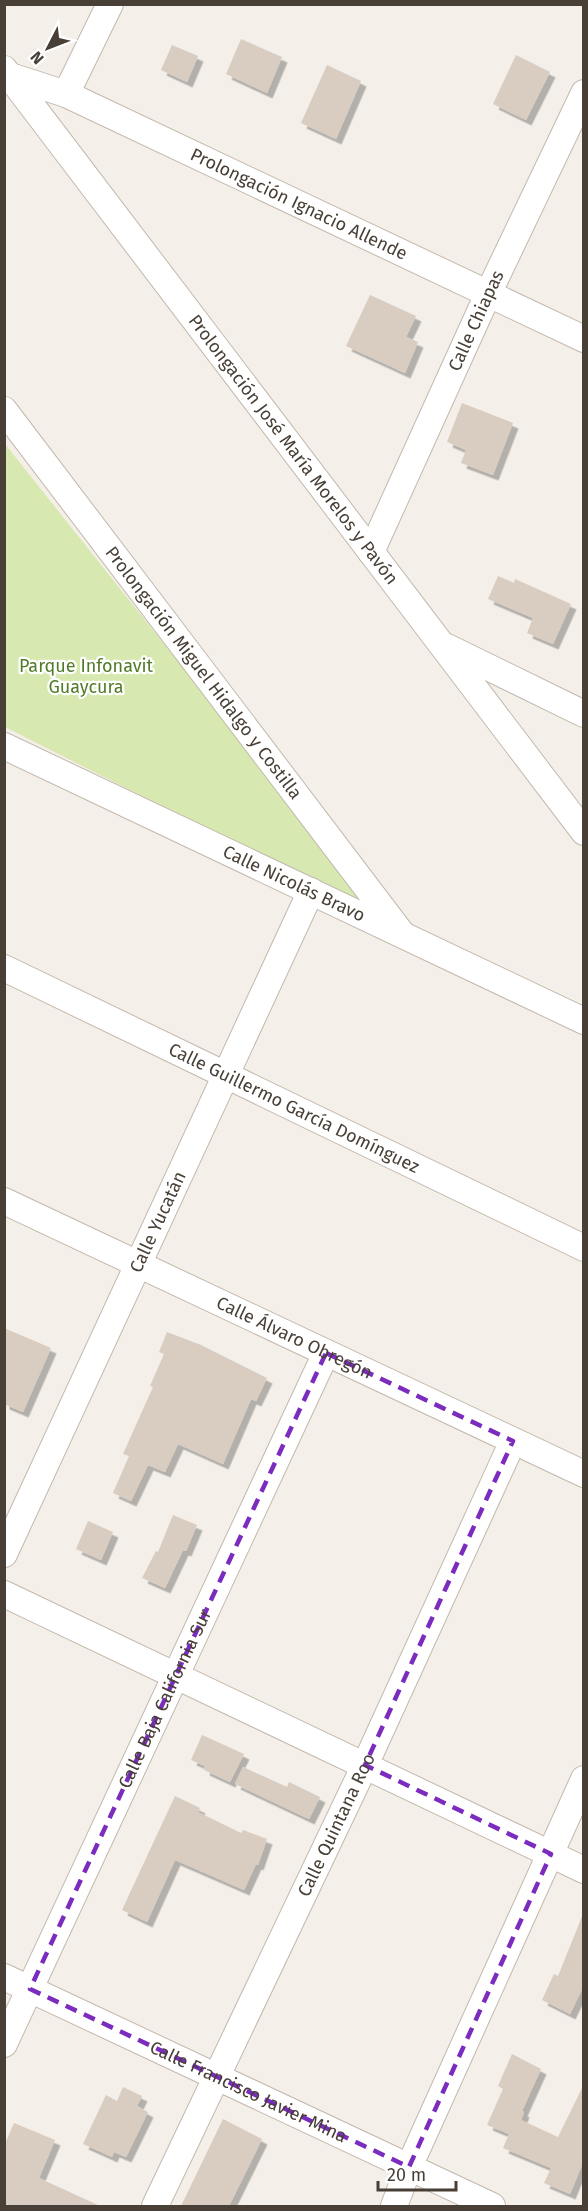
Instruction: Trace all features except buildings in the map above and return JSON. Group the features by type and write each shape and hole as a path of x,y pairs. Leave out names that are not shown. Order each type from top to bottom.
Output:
{"street":[{"path":"66,94 110,4"},
{"name":"Prolongación Ignacio Allende","path":"6,77 66,94 584,339"},
{"name":"Prolongación José María Morelos y Pavón","path":"6,77 584,832"},
{"name":"Calle Chiapas","path":"371,552 488,294 584,93"},
{"name":"Prolongación Miguel Hidalgo y Costilla","path":"4,410 402,934"},
{"path":"442,645 584,714"},
{"name":"Calle Nicolás Bravo","path":"4,746 584,1021"},
{"name":"Calle Yucatán","path":"4,1554 311,891"},
{"name":"Calle Guillermo García Domínguez","path":"4,968 584,1248"},
{"name":"Calle Álvaro Obregón","path":"4,1201 584,1474"},
{"name":"Calle Baja California Sur","path":"4,2044 326,1353"},
{"name":"Calle Quintana Roo","path":"155,2206 365,1765 513,1441"},
{"path":"4,1594 584,1870"},
{"path":"394,2206 409,2167 584,1779"},
{"name":"Calle Francisco Javier Mina","path":"4,1977 492,2206"}],"highlighted area":[{"path":"326,1353 513,1441 365,1765 551,1854 409,2167 30,1989"}],"green space":[{"name":"Parque Infonavit Guaycura","path":"5,444 381,917 5,727"}]}
